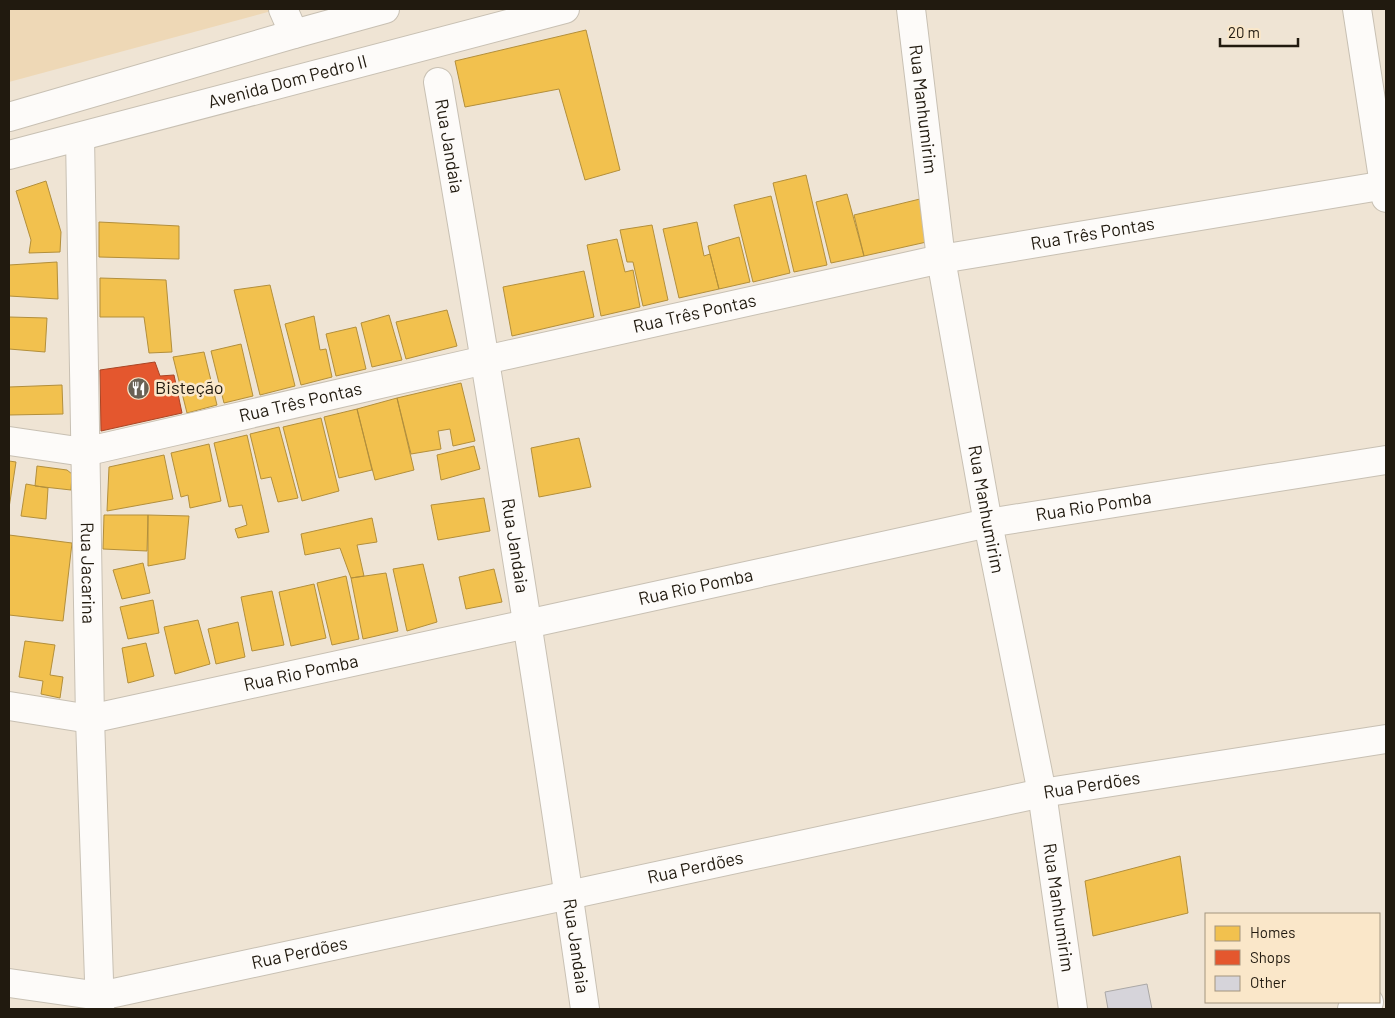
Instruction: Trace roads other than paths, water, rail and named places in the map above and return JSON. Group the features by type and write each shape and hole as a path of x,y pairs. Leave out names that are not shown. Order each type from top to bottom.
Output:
{"street":[{"path":"283,9 294,34"},
{"path":"9,117 386,9"},
{"name":"Avenida Dom Pedro II","path":"9,155 565,9"},
{"name":"Rua Manhumirim","path":"911,9 941,259 988,523 1042,793 1073,1009"},
{"path":"1358,9 1386,189"},
{"name":"Rua Jandaia","path":"438,82 527,624 585,1009"},
{"name":"Rua Jacarina","path":"80,137 90,719 100,1003"},
{"name":"Rua Três Pontas","path":"9,441 84,452 485,360 941,259 1386,189"},
{"name":"Rua Rio Pomba","path":"9,706 90,719 988,523 1386,460"},
{"name":"Rua Perdões","path":"9,983 100,1003 569,894 1042,793 1386,739"},
{"path":"1352,1009 1367,1003"}],"place":[{"name":"Bisteção","path":"139,388"}]}
